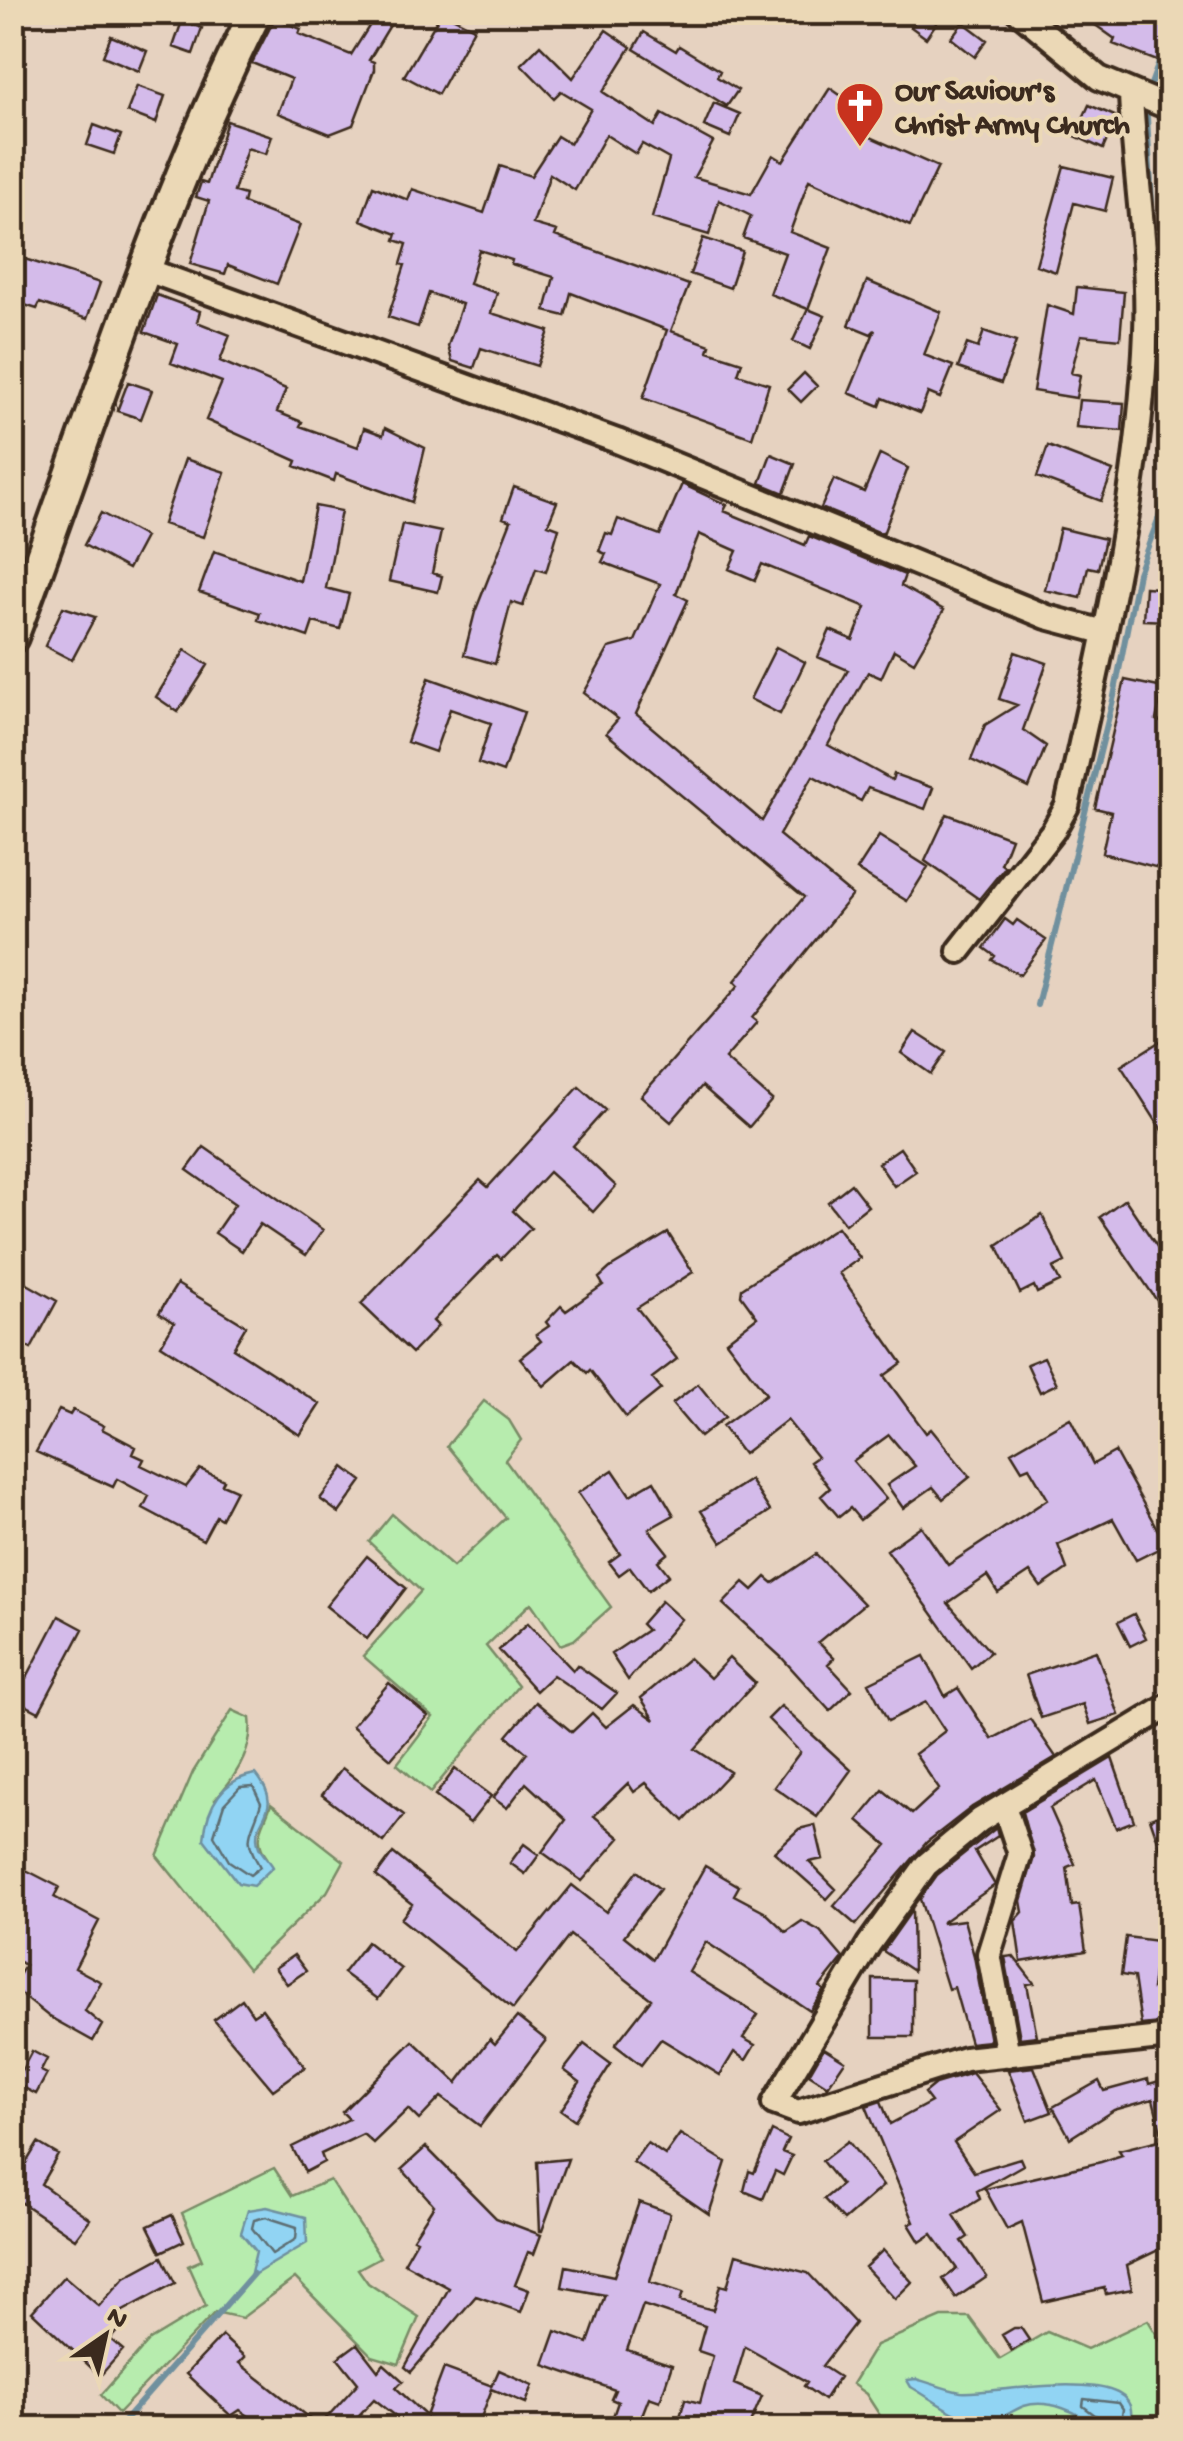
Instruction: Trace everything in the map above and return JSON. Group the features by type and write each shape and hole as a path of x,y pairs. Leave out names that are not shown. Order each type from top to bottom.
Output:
{"street":[{"path":"12,637 147,270 213,103 256,12"},
{"path":"1019,12 1099,78 1170,108"},
{"path":"959,951 1054,831 1068,806 1104,632 1138,443 1146,327 1131,94"},
{"path":"147,270 617,441 1046,618 1104,632"},
{"path":"1170,1705 949,1843 906,1888 774,2104 798,2112 965,2060 1170,2037"},
{"path":"1004,1806 1020,1854 989,1954 1008,2055"}],"green space":[{"path":"484,1401 509,1420 521,1440 505,1460 611,1607 574,1640 560,1645 531,1603 486,1646 518,1686 430,1793 397,1764 433,1717 363,1656 421,1591 369,1542 392,1514 453,1567 506,1518 447,1446"},
{"path":"232,1710 250,1718 249,1741 236,1772 215,1799 268,1859 260,1838 271,1804 344,1861 327,1892 248,1969 157,1856 193,1772"},
{"path":"274,2168 292,2196 330,2180 380,2257 358,2269 368,2283 419,2317 399,2364 372,2356 295,2278 242,2318 215,2312 118,2413 101,2395 150,2340 206,2306 188,2266 202,2260 182,2213"},
{"path":"942,2317 969,2317 1000,2359 1047,2332 1087,2349 1148,2320 1166,2350 1170,2347 1170,2428 888,2428 866,2394 852,2384 876,2345"}],"water":[{"path":"256,1774 268,1798 257,1837 260,1850 273,1867 253,1886 238,1883 204,1839 218,1796 234,1782"},
{"path":"267,2207 306,2217 307,2243 250,2277 256,2251 241,2233 248,2210"},
{"path":"907,2380 961,2392 1068,2385 1096,2387 1118,2394 1130,2407 1128,2428 1095,2428 1072,2412 1043,2404 1024,2406 993,2421 979,2422 958,2415 911,2387"}],"building":[{"path":"378,12 398,12 369,60 374,62 374,70 353,125 330,134 278,113 291,79 252,63 275,18 301,29 299,34 351,55"},
{"path":"442,12 474,28 438,94 404,76"},
{"path":"921,12 937,22 926,38 911,27"},
{"path":"1077,12 1170,12 1170,66 1113,44 1115,39"},
{"path":"182,21 202,28 193,54 173,47"},
{"path":"963,22 987,40 975,57 951,38"},
{"path":"606,30 631,47 603,92 655,126 662,114 713,142 694,177 751,194 773,155 783,161 830,88 866,113 857,131 938,167 910,226 809,180 790,232 831,248 808,309 770,294 785,253 743,238 751,216 719,200 709,235 652,218 669,159 642,144 636,154 606,135 575,190 550,174 533,224 557,231 555,236 689,285 671,331 710,345 708,351 742,362 738,374 769,384 752,438 643,398 667,330 571,293 565,316 545,311 554,277 511,264 512,260 479,250 469,284 497,293 491,313 549,331 537,366 481,348 474,368 452,361 448,346 462,304 429,293 418,327 388,317 405,265 401,264 407,244 395,240 397,234 361,220 373,186 408,200 412,189 484,213 500,166 531,176 557,136 570,144 591,109 561,91 554,98 521,64 540,45 573,78"},
{"path":"644,32 676,51 679,46 720,71 717,77 738,90 727,106 634,49"},
{"path":"111,36 147,51 139,71 103,56"},
{"path":"137,86 165,96 156,123 127,112"},
{"path":"714,103 740,114 730,137 704,126"},
{"path":"1089,105 1117,117 1103,149 1075,136"},
{"path":"227,121 272,136 266,154 247,148 234,192 245,195 243,203 300,225 277,284 228,265 225,274 190,264 209,201 196,197 201,182 207,184"},
{"path":"94,125 121,135 114,154 87,145"},
{"path":"1064,166 1113,178 1105,211 1074,203 1056,272 1036,265"},
{"path":"703,238 742,251 730,288 690,274"},
{"path":"12,255 100,283 87,319 40,303 37,309 12,301"},
{"path":"867,281 941,312 924,355 953,366 940,398 928,393 920,413 883,398 880,406 849,393 875,330 871,334 849,325"},
{"path":"1077,287 1124,292 1120,339 1081,335 1071,373 1080,375 1076,398 1033,391 1047,305 1074,314"},
{"path":"157,295 200,311 197,322 230,335 220,361 286,389 277,412 302,422 300,426 358,447 364,428 383,435 385,428 425,448 412,502 336,474 334,481 295,466 297,461 206,420 222,382 171,363 178,344 144,332"},
{"path":"808,309 825,316 810,349 793,341"},
{"path":"984,331 1016,342 1001,383 958,368 967,344 978,348"},
{"path":"804,373 817,386 801,402 788,389"},
{"path":"128,382 152,390 141,419 117,411"},
{"path":"1079,400 1124,403 1122,431 1076,427"},
{"path":"1048,446 1113,471 1101,501 1037,477"},
{"path":"771,454 795,464 784,493 760,483"},
{"path":"880,454 908,468 883,534 821,508 834,479 864,492"},
{"path":"185,459 225,472 203,537 163,524"},
{"path":"682,484 727,505 724,511 805,545 809,536 905,575 901,586 944,610 914,662 894,650 881,678 868,672 828,745 892,780 894,774 933,788 925,809 868,788 861,801 813,776 779,835 852,895 752,1018 757,1022 725,1059 772,1100 749,1127 702,1086 671,1122 641,1096 739,985 735,981 804,897 606,733 618,719 584,693 609,648 635,641 660,584 602,562 606,554 599,551 606,533 612,535 618,519 660,535","holes":["699,534 737,551 729,569 755,580 762,564 866,607 853,640 830,630 818,657 848,670 762,821 636,714 688,600 676,594"]},
{"path":"514,487 557,502 548,524 559,528 546,572 536,569 523,606 511,602 495,664 464,655 475,612 511,521 503,518"},
{"path":"315,506 341,511 326,588 349,594 340,629 313,622 308,637 258,620 260,613 199,592 214,551 300,581"},
{"path":"101,513 145,537 128,569 84,545"},
{"path":"402,524 441,532 432,573 442,576 438,592 389,581"},
{"path":"1060,528 1105,539 1098,569 1088,567 1081,598 1045,590"},
{"path":"1145,587 1170,589 1170,621 1143,620"},
{"path":"63,607 95,617 72,660 45,646"},
{"path":"776,647 805,662 780,714 750,699"},
{"path":"185,650 208,665 178,712 156,697"},
{"path":"1015,652 1047,663 1023,730 1046,746 1029,788 971,760 985,725 1017,705 999,699"},
{"path":"429,678 524,712 503,772 478,763 491,723 450,709 435,752 407,742"},
{"path":"1125,680 1163,688 1156,720 1170,726 1170,871 1102,853 1111,812 1095,808"},
{"path":"947,814 1011,838 1001,864 1005,867 979,899 925,861"},
{"path":"879,836 928,867 907,901 857,870"},
{"path":"1005,919 1013,925 1017,920 1046,940 1020,975 992,960 995,956 984,948"},
{"path":"915,1032 946,1052 931,1074 901,1053"},
{"path":"1170,1035 1170,1143 1121,1066"},
{"path":"579,1087 605,1110 573,1146 616,1186 593,1212 549,1172 513,1211 531,1228 501,1259 497,1255 433,1321 438,1326 412,1353 361,1304 480,1180 488,1187"},
{"path":"204,1147 323,1230 306,1255 260,1224 242,1251 215,1233 235,1204 187,1170"},
{"path":"900,1148 916,1171 894,1186 878,1163"},
{"path":"851,1184 868,1206 845,1224 828,1202"},
{"path":"1125,1199 1170,1266 1170,1320 1100,1217"},
{"path":"1042,1215 1065,1262 1053,1268 1060,1282 1037,1293 1034,1286 1020,1293 997,1245"},
{"path":"837,1227 860,1258 839,1273 902,1363 884,1376 926,1433 931,1429 970,1477 943,1499 933,1487 903,1508 887,1485 915,1466 889,1435 853,1461 886,1499 860,1520 850,1508 839,1517 821,1496 830,1488 810,1462 817,1457 787,1420 743,1454 722,1426 766,1394 726,1341 757,1317 741,1295 742,1288"},
{"path":"668,1233 693,1272 637,1308 677,1359 652,1378 661,1389 626,1417 590,1370 587,1373 574,1360 544,1386 520,1358 541,1341 536,1335 549,1326 546,1322 561,1306 566,1311 603,1285 599,1278 610,1268"},
{"path":"22,1281 57,1301 31,1349 12,1338 12,1298"},
{"path":"177,1284 246,1326 233,1348 320,1404 300,1435 161,1345 174,1323 159,1313"},
{"path":"1044,1357 1057,1384 1040,1392 1027,1364"},
{"path":"698,1384 725,1417 700,1437 672,1404"},
{"path":"59,1410 70,1415 73,1410 104,1426 102,1429 136,1447 133,1454 144,1459 141,1465 186,1487 200,1469 224,1480 222,1484 236,1490 221,1519 216,1516 203,1540 143,1508 149,1496 117,1479 113,1487 36,1452"},
{"path":"1070,1418 1093,1464 1115,1452 1166,1545 1136,1560 1113,1519 1058,1545 1067,1569 1041,1587 1030,1572 998,1593 987,1576 948,1603 990,1652 971,1668 887,1550 921,1526 948,1565 1048,1499 1029,1467 1022,1470 1011,1452"},
{"path":"344,1467 362,1481 339,1513 320,1499"},
{"path":"613,1470 630,1495 654,1481 674,1515 649,1529 668,1553 658,1561 669,1575 648,1591 630,1567 619,1575 609,1562 620,1554 578,1493"},
{"path":"750,1480 770,1511 722,1543 701,1511"},
{"path":"816,1554 864,1604 818,1642 834,1658 828,1664 852,1690 830,1711 781,1657 723,1604 744,1582 753,1590 766,1577 773,1583"},
{"path":"367,1556 406,1588 367,1639 326,1606"},
{"path":"661,1601 681,1619 628,1680 611,1654 647,1630 641,1624"},
{"path":"1134,1614 1146,1638 1130,1646 1118,1622"},
{"path":"59,1616 83,1629 39,1712 12,1698 12,1669 27,1677"},
{"path":"528,1623 573,1670 577,1665 617,1693 602,1709 553,1675 536,1691 499,1650"},
{"path":"1096,1651 1119,1715 1090,1724 1083,1704 1041,1718 1026,1675"},
{"path":"924,1656 945,1696 958,1688 992,1739 1030,1719 1056,1757 972,1807 927,1842 856,1925 834,1906 887,1845 858,1820 883,1790 912,1814 939,1789 915,1754 945,1731 926,1702 888,1721 869,1683"},
{"path":"689,1658 710,1678 729,1658 755,1683 695,1749 730,1772 684,1821 646,1783 634,1792 628,1783 594,1816 620,1838 582,1881 542,1852 566,1820 526,1783 507,1808 493,1798 527,1753 507,1736 536,1702 572,1732 592,1713 606,1727 634,1705 655,1720 641,1698"},
{"path":"389,1683 428,1716 391,1759 352,1726"},
{"path":"781,1706 851,1770 817,1817 774,1787 800,1752 768,1719"},
{"path":"1112,1758 1134,1821 1116,1828 1096,1780 1050,1808 1075,1864 1067,1867 1072,1906 1079,1905 1086,1951 1021,1962 1015,1921 1023,1912 1021,1901 1034,1857 1022,1812"},
{"path":"342,1768 404,1815 383,1842 322,1795"},
{"path":"455,1769 491,1796 470,1823 435,1796"},
{"path":"1170,1811 1170,1870 1168,1870 1150,1818"},
{"path":"815,1825 823,1859 809,1862 836,1889 827,1899 774,1852 799,1829"},
{"path":"996,1828 998,1836 975,1851 995,1885 941,1923 964,1920 974,1956 990,2041 970,2043 954,1987 948,1989 920,1899 937,1875"},
{"path":"524,1844 539,1855 525,1874 510,1863"},
{"path":"393,1853 517,1952 572,1885 606,1912 637,1871 660,1889 624,1936 653,1959 705,1866 739,1886 734,1895 764,1911 786,1932 802,1921 820,1931 843,1958 820,1987 824,1990 810,2011 706,1942 689,1972 758,2015 743,2038 755,2045 746,2060 734,2052 720,2075 661,2039 641,2065 615,2045 651,1999 570,1935 513,2009 401,1919 412,1904 376,1876"},
{"path":"26,1870 59,1887 54,1897 99,1921 75,1968 101,1982 85,2011 102,2025 93,2041 48,2016 12,1987 25,1965 12,1958 12,1881 18,1884"},
{"path":"912,1910 913,1971 883,1951"},
{"path":"1126,1937 1158,1941 1152,1989 1170,1987 1170,2022 1141,2025 1134,1977 1121,1975"},
{"path":"367,1942 401,1969 378,1999 343,1973"},
{"path":"294,1955 306,1971 287,1984 275,1968"},
{"path":"1013,1956 1034,1983 1027,1984 1037,2036 1020,2038 1005,1957"},
{"path":"873,1979 913,1980 913,2037 873,2037"},
{"path":"242,1999 253,2015 262,2009 305,2067 273,2090 214,2020"},
{"path":"517,2017 546,2040 480,2126 441,2097 419,2120 408,2109 373,2143 363,2134 321,2154 324,2162 305,2172 292,2147 349,2119 342,2112 413,2041 457,2083 490,2039 495,2044"},
{"path":"584,2044 611,2064 575,2120 561,2110 580,2082 564,2070"},
{"path":"824,2048 845,2061 828,2086 809,2074"},
{"path":"32,2051 47,2059 41,2071 47,2074 36,2094 15,2083"},
{"path":"1034,2067 1052,2112 1028,2121 1008,2070"},
{"path":"972,2073 1001,2110 954,2142 974,2172 1020,2158 1023,2165 977,2191 980,2199 954,2215 968,2237 962,2241 987,2277 956,2298 943,2279 957,2269 932,2234 920,2242 909,2224 914,2222 866,2106 881,2101 890,2124 931,2102 924,2093 935,2084"},
{"path":"1170,2078 1170,2223 1162,2228 1169,2245 1127,2265 1132,2289 1106,2294 1104,2288 1043,2302 1022,2222 1007,2229 985,2189 1101,2162 1122,2155 1119,2150 1163,2139 1153,2099 1114,2110 1070,2138 1053,2107 1099,2081 1104,2091 1148,2079 1149,2084"},
{"path":"772,2131 788,2139 782,2152 792,2156 783,2175 775,2171 763,2199 744,2191 749,2171 754,2173"},
{"path":"680,2134 726,2162 709,2214 633,2162 647,2143 665,2155"},
{"path":"848,2141 883,2186 844,2220 824,2199 841,2185 822,2161"},
{"path":"38,2143 58,2155 41,2184 90,2219 75,2239 12,2196 12,2186"},
{"path":"426,2147 496,2218 541,2235 534,2254 528,2252 515,2285 529,2290 521,2312 476,2296 411,2372 405,2367 449,2288 404,2263 417,2240 413,2238 434,2205 402,2169"},
{"path":"568,2159 542,2231 540,2231 537,2162"},
{"path":"639,2202 670,2213 650,2282 683,2293 680,2301 713,2310 720,2285 727,2287 736,2254 808,2273 855,2323 822,2366 839,2377 824,2400 804,2386 807,2382 745,2347 734,2384 762,2396 748,2428 677,2428 685,2399 700,2403 713,2356 698,2351 705,2326 643,2305 627,2350 672,2365 660,2401 649,2397 637,2428 609,2428 618,2402 611,2399 615,2390 544,2365 556,2331 588,2343 605,2295 562,2287 566,2266 614,2276"},
{"path":"172,2215 184,2241 161,2252 148,2226"},
{"path":"883,2250 912,2282 895,2299 865,2267"},
{"path":"162,2257 175,2283 112,2317 122,2326 110,2339 123,2350 100,2376 32,2312 64,2276 99,2306 125,2277"},
{"path":"1021,2328 1029,2340 1012,2351 1002,2335"},
{"path":"222,2336 245,2357 239,2363 319,2426 358,2383 338,2358 357,2344 378,2371 384,2364 403,2381 396,2388 426,2416 444,2368 492,2386 499,2370 533,2385 526,2403 492,2389 477,2428 454,2428 428,2419 439,2428 411,2428 374,2399 347,2428 266,2428 240,2410 231,2416 186,2374"}],"waterway":[{"path":"1151,84 1161,57"},
{"path":"1037,1005 1114,696 1138,573 1161,512 1168,478 1147,117"},
{"path":"118,2428 253,2274"}],"place":[{"name":"Our Saviour's Christ Army Church","path":"860,148"}]}
